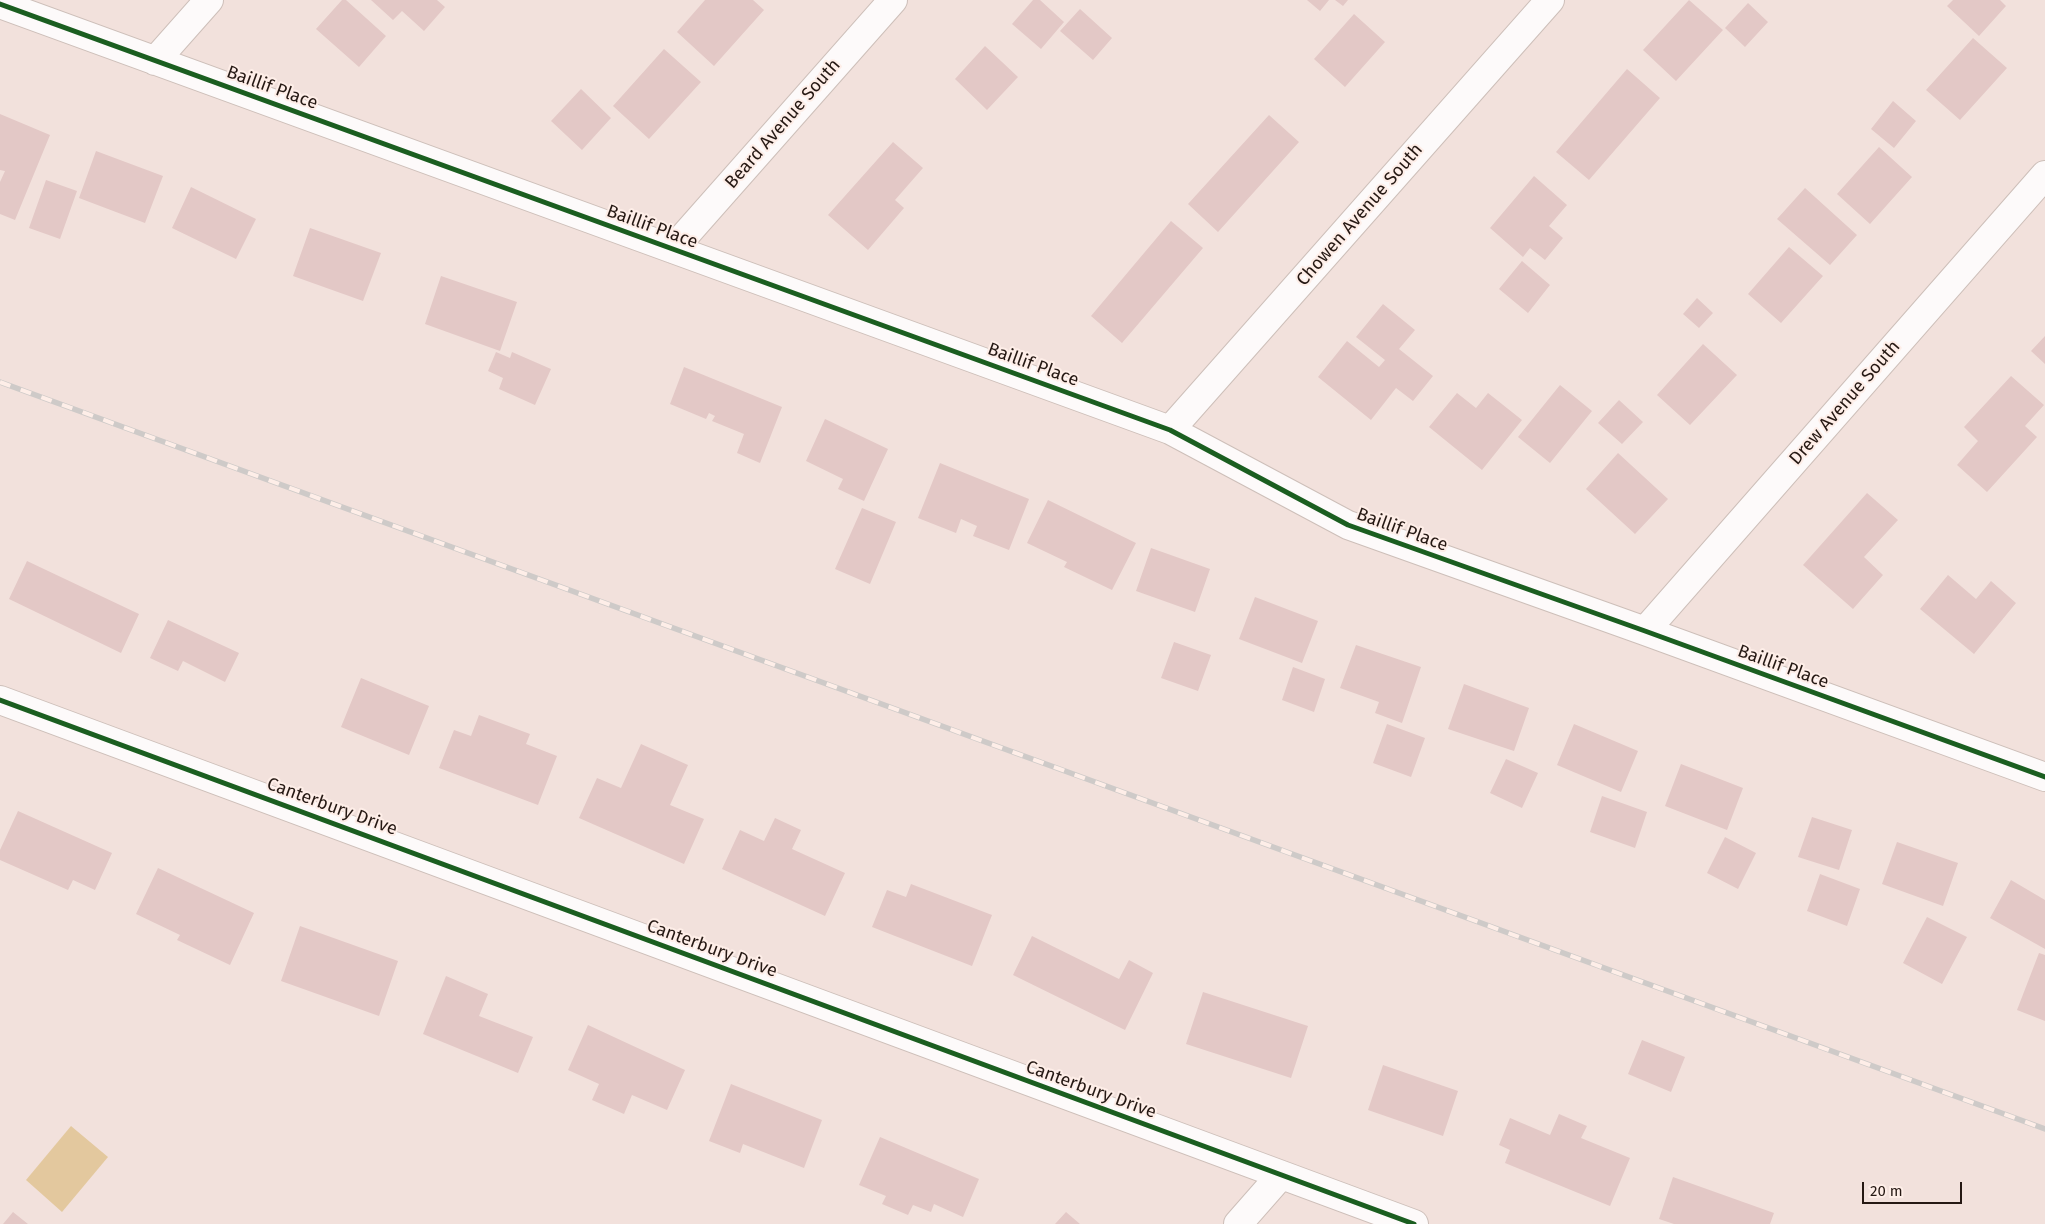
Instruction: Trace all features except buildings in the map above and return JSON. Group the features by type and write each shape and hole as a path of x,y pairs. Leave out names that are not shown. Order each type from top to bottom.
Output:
{"street":[{"path":"155,61 209,0"},
{"name":"Beard Avenue South","path":"673,249 893,0"},
{"name":"Chowen Avenue South","path":"1170,430 1550,0"},
{"name":"Baillif Place","path":"0,4 1170,430 1348,526 1645,631 2045,778"},
{"name":"Drew Avenue South","path":"1645,631 2045,175"},
{"name":"Canterbury Drive","path":"0,700 1414,1224"},
{"path":"1238,1224 1281,1175"}],"shaded area":[{"path":"71,1126 108,1157 62,1212 26,1180"}],"railway":[{"path":"0,382 2045,1129"}],"cycle path":[{"path":"0,4 1170,430 1348,525 2045,777"},
{"path":"0,700 1414,1224"}]}
